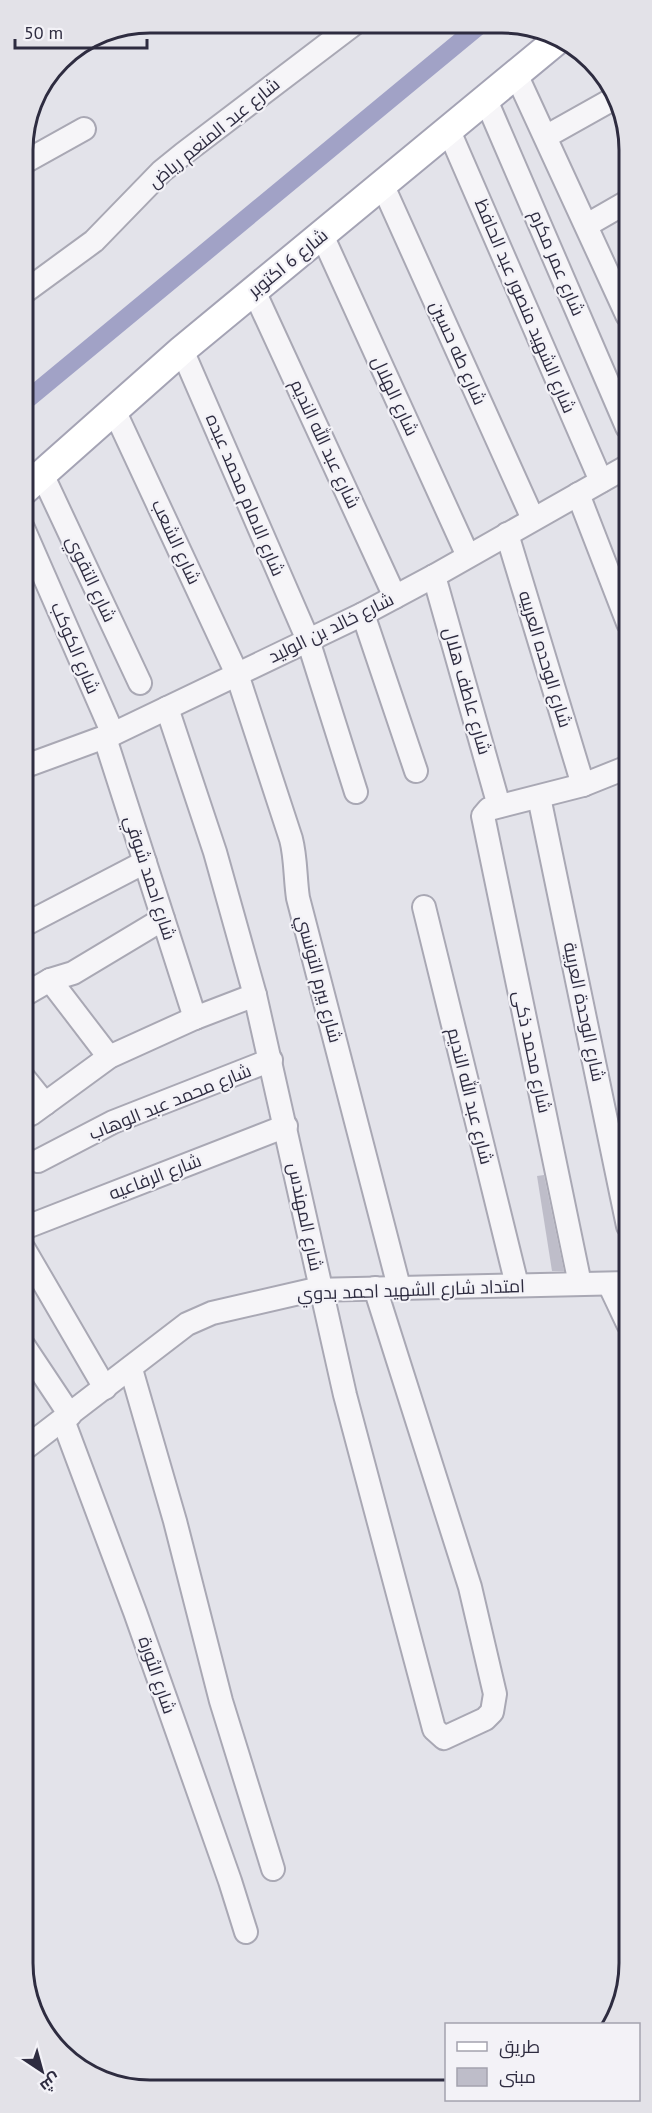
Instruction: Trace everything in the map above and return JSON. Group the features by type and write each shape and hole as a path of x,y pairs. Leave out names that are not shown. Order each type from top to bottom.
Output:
{"main road":[{"name":"شارع 6 اكتوبر","path":"33,481 182,350 552,44"}],"street":[{"name":"شارع عبد المنعم رياض","path":"33,286 94,241 162,171 342,33"},
{"path":"516,74 587,225 619,279"},
{"name":"شارع عمر مكرم","path":"486,100 619,408"},
{"path":"547,136 608,102"},
{"path":"33,158 84,129"},
{"name":"شارع الشهيد منصور عبد الحافظ","path":"449,131 601,481"},
{"name":"شارع طه حسين","path":"383,186 533,519"},
{"path":"587,225 619,207"},
{"name":"شارع الهلال","path":"322,236 468,556"},
{"name":"شارع عبد الله النديم","path":"254,291 395,597"},
{"name":"شارع الامام محمد عبده","path":"182,350 308,640 356,792"},
{"name":"شارع الشعب","path":"114,410 237,674"},
{"name":"شارع خالد بن الوليد","path":"33,764 109,736 363,614 619,471"},
{"name":"شارع التقوي","path":"33,484 140,684"},
{"path":"578,494 619,599"},
{"name":"شارع الوحده العربيه","path":"507,534 583,785"},
{"name":"شارع الكوكب","path":"33,552 109,736"},
{"name":"شارع عاطف هلال","path":"434,576 491,813"},
{"path":"363,614 416,771"},
{"name":"شارع بيرم التونسي","path":"237,674 291,839 296,858 295,877 298,898 399,1287"},
{"name":"شارع المهندس","path":"167,708 215,852 255,995 345,1395 434,1729 444,1738 485,1719 492,1712 495,1694 470,1587 375,1288"},
{"name":"شارع احمد شوقي","path":"109,736 145,862 195,1018"},
{"path":"491,813 583,785 619,771"},
{"name":"شارع الوحدة العربية","path":"539,797 619,1184"},
{"name":"شارع محمد ذكى","path":"491,813 580,1284"},
{"path":"33,920 145,862"},
{"name":"شارع عبد الله النديم","path":"424,907 517,1285"},
{"path":"33,990 50,980 74,973 163,919"},
{"path":"50,980 109,1057"},
{"path":"33,1098 38,1109 109,1057 195,1018 255,995"},
{"name":"شارع محمد عبد الوهاب","path":"38,1161 113,1122 270,1060"},
{"name":"شارع الرفاعيه","path":"33,1224 286,1126"},
{"path":"33,1264 105,1388"},
{"name":"امتداد شارع الشهيد احمد بدوي","path":"33,1442 187,1324 202,1317 303,1291 399,1287 619,1284"},
{"name":"شارع الثورة","path":"33,1361 66,1418 246,1932"},
{"path":"131,1369 175,1521 221,1701 273,1869"}],"building":[{"path":"544,1175 564,1271 552,1271 537,1176"}],"waterway":[{"path":"33,395 470,33"}]}
